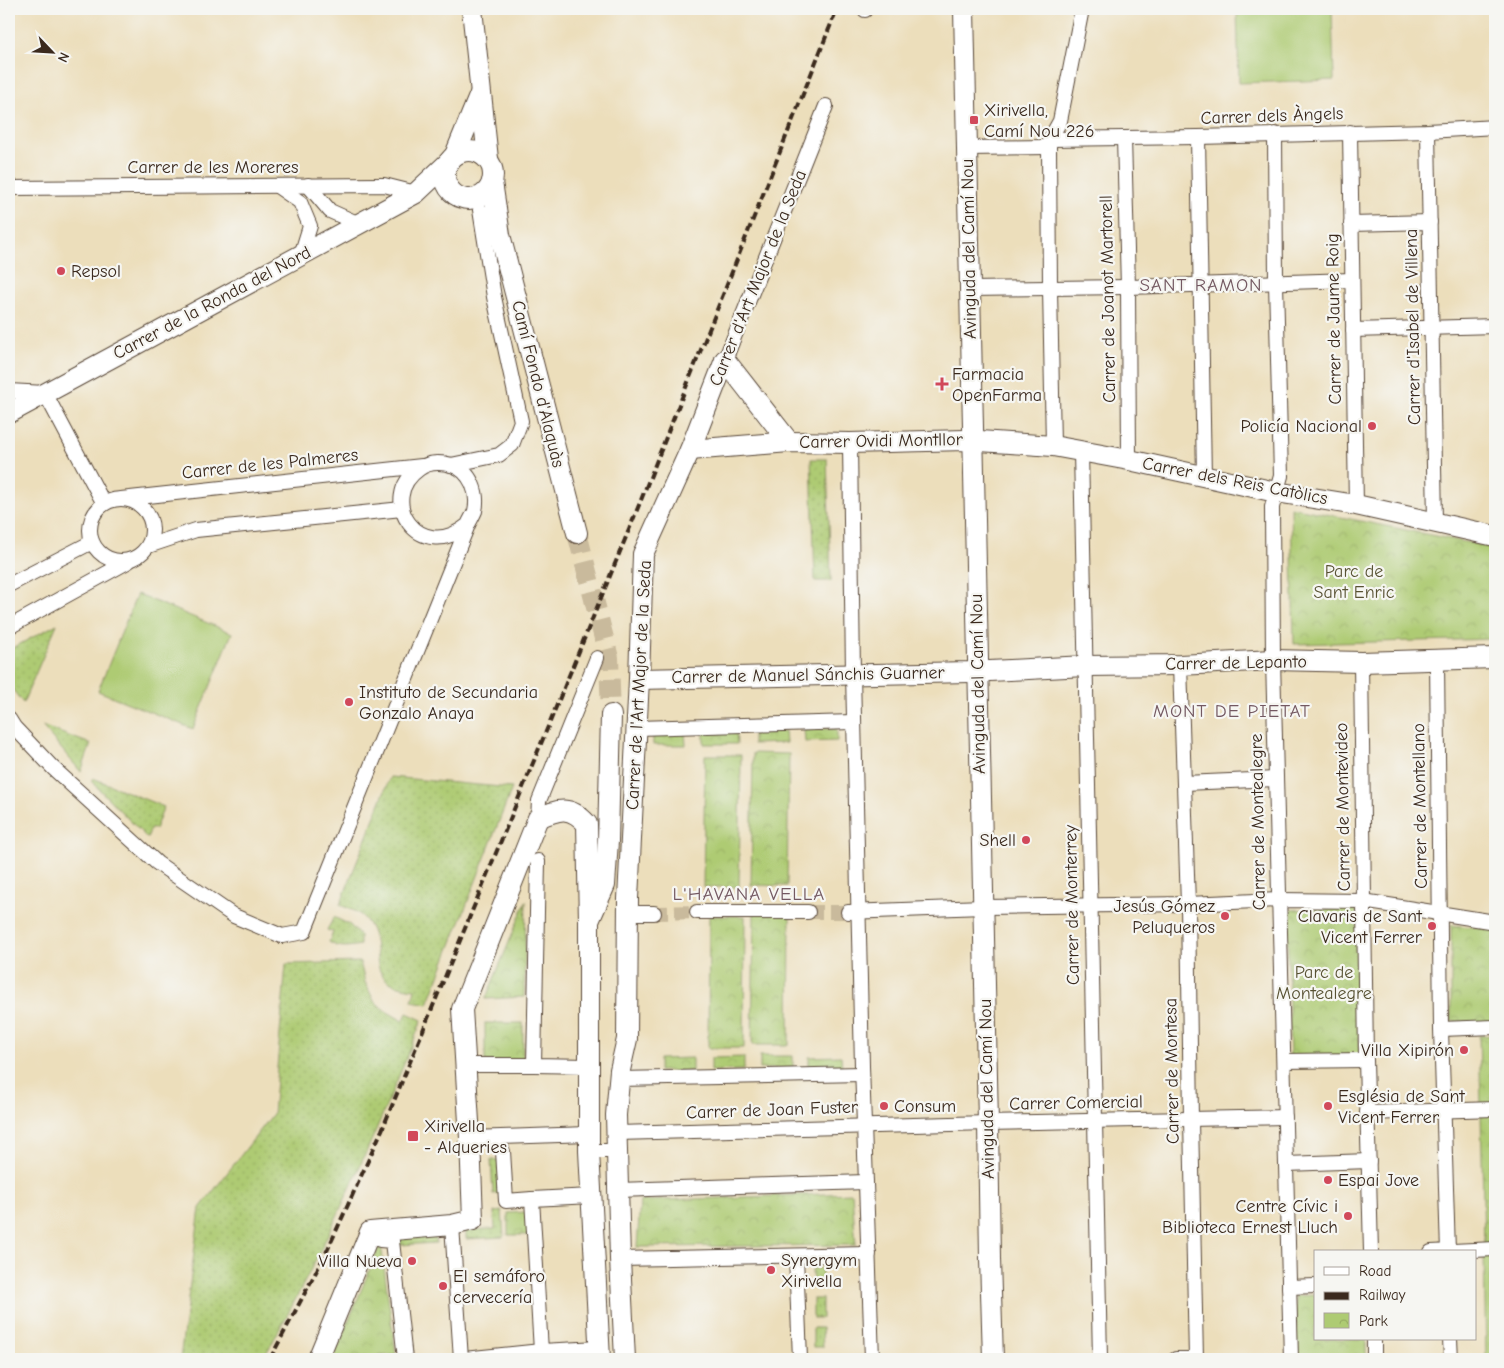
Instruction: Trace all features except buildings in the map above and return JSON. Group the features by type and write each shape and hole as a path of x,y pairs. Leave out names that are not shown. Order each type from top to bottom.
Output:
{"street":[{"path":"467,200 482,195 488,189 492,182 493,174 492,166 488,159 472,9"},
{"name":"Avinguda del Camí Nou","path":"964,9 990,1259 994,1359"},
{"path":"1053,446 1050,143 1060,120 1082,9"},
{"path":"451,465 499,455 512,445 521,421 494,297 467,200 448,185 446,177 446,169 481,90"},
{"name":"Carrer d'Art Major de la Seda","path":"690,450 826,106"},
{"name":"Carrer dels Àngels","path":"967,148 1124,138 1428,131 1495,127"},
{"name":"Carrer d'Isabel de Villena","path":"1428,131 1435,522"},
{"name":"Carrer de Jaume Roig","path":"1350,132 1356,505"},
{"name":"Carrer de Montealegre","path":"1275,134 1276,283 1281,476 1272,507 1273,660 1291,1359"},
{"path":"1198,137 1204,477"},
{"name":"Carrer de Joanot Martorell","path":"1124,138 1128,287 1129,460"},
{"path":"452,158 465,151 474,151 488,159"},
{"name":"Carrer de la Ronda del Nord","path":"9,412 416,193 452,158"},
{"name":"Camí Fondo d'Alaquàs","path":"492,182 500,235 577,533"},
{"path":"308,185 330,211 359,224"},
{"name":"Carrer de les Moreres","path":"9,188 384,185 416,193"},
{"path":"277,186 300,202 310,226 301,255"},
{"name":"Carrer de la Ronda del Nord","path":"416,193 467,200"},
{"name":"Camí Fondo d'Alaquàs","path":"467,200 500,235"},
{"path":"1351,224 1430,222"},
{"path":"970,289 1128,287 1352,280"},
{"path":"1353,330 1495,326"},
{"name":"Carrer Ovidi Montllor","path":"725,360 789,442"},
{"path":"9,391 45,393 104,504"},
{"name":"Carrer Ovidi Montllor","path":"690,450 789,442 850,443 973,440"},
{"name":"Carrer dels Reis Catòlics","path":"973,440 1053,446 1081,451 1276,492 1356,505 1495,536"},
{"path":"850,443 854,722 854,912 872,1359"},
{"name":"Carrer de l'Art Major de la Seda","path":"625,1359 617,1133 619,1079 627,1039 628,906 643,554 690,450"},
{"name":"Carrer de Monterrey","path":"1081,451 1100,1359"},
{"path":"9,719 14,727 53,768 157,863 234,916 282,936 304,932 474,513 476,500 474,487 468,476 458,467 438,462 422,466 412,474 404,485 401,503 404,516 412,527 432,538 445,538 458,533 468,525"},
{"name":"Carrer de les Palmeres","path":"121,499 422,466"},
{"path":"9,627 134,559 143,553 148,546 153,530 151,519 141,506 132,501 121,499 104,504 96,512 92,522 90,531 92,542 104,556 123,561 134,559"},
{"path":"148,546 196,530 402,509"},
{"path":"9,585 92,542"},
{"path":"318,1359 370,1232 452,1225 473,1220 462,1009 538,818 539,801 597,658"},
{"name":"Carrer de Lepanto","path":"978,672 1085,666 1180,665 1273,660 1361,662 1495,658"},
{"name":"Carrer de Montellano","path":"1437,660 1441,1029 1448,1250"},
{"name":"Carrer de Montevideo","path":"1361,662 1363,901 1371,1250"},
{"name":"Carrer de Montesa","path":"1180,665 1188,904 1196,1359"},
{"name":"Carrer de Manuel Sánchis Guarner","path":"639,679 978,672"},
{"name":"Carrer de l'Art Major de la Seda","path":"589,921 605,885 611,715"},
{"path":"637,728 854,722"},
{"path":"1184,782 1276,779"},
{"name":"Carrer de l'Art Major de la Seda","path":"538,818 555,811 567,811 579,815 588,824 588,1134 599,1353"},
{"name":"Carrer de l'Art Major de la Seda","path":"608,841 628,906"},
{"path":"534,1065 538,861"},
{"path":"854,912 1279,900 1363,901 1495,922"},
{"path":"628,906 654,913"},
{"path":"697,912 808,912"},
{"path":"1441,1029 1495,1027"},
{"path":"1284,1061 1366,1060"},
{"path":"465,1065 589,1066"},
{"path":"619,1079 862,1074"},
{"path":"1367,1113 1495,1109"},
{"name":"Carrer Comercial","path":"988,1123 1285,1117"},
{"name":"Carrer de Joan Fuster","path":"617,1133 988,1123"},
{"path":"470,1138 617,1133"},
{"path":"588,1134 617,1133"},
{"path":"503,1151 506,1201 591,1196"},
{"path":"1286,1164 1369,1161"},
{"path":"618,1190 866,1182"},
{"path":"532,1199 541,1351"},
{"path":"452,1225 463,1359 541,1351 599,1353"},
{"path":"380,1240 392,1241 405,1359"},
{"path":"1472,1250 1495,1249"},
{"path":"620,1259 869,1254"},
{"path":"796,1256 800,1359"},
{"path":"1289,1287 1314,1286"},
{"path":"1374,1340 1374,1359"},
{"path":"1450,1340 1451,1359"},
{"path":"1176,1359 1196,1359"}],"green space":[{"path":"1237,9 1332,9 1334,80 1239,83"},
{"path":"811,459 827,459 831,581 815,581"},
{"name":"Parc de Sant Enric","path":"1291,507 1495,548 1495,639 1294,644"},
{"path":"137,594 232,633 193,729 98,691"},
{"path":"57,624 23,703 9,685 9,650"},
{"path":"42,726 91,744 81,772"},
{"path":"804,729 837,729 837,741 805,742"},
{"path":"736,731 737,744 704,744 704,732"},
{"path":"753,731 785,731 786,743 753,744"},
{"path":"685,732 686,745 653,745 653,733"},
{"path":"753,753 789,754 787,886 751,885"},
{"path":"705,755 741,755 739,887 703,887"},
{"path":"390,777 512,788 428,1004 412,1001 415,989 397,985 386,979 380,972 375,940 371,929 362,916 340,905"},
{"path":"93,778 164,807 155,829 151,828 147,838 91,781"},
{"path":"526,901 524,997 486,999 486,998"},
{"name":"Parc de Montealegre","path":"1357,908 1360,1056 1290,1058 1287,910"},
{"path":"754,913 790,913 789,1045 752,1045"},
{"path":"709,916 745,916 744,1048 708,1048"},
{"path":"334,917 350,925 360,936 360,945 340,947 329,942 333,932 327,930"},
{"path":"1451,925 1495,929 1495,1023 1451,1021"},
{"path":"360,962 365,982 374,1001 403,1021 407,1013 422,1020 348,1192 286,1318 263,1359 180,1359 200,1208 273,1114 286,964"},
{"path":"485,1023 523,1023 523,1062 485,1062"},
{"path":"1495,1035 1495,1105 1481,1105 1479,1036"},
{"path":"760,1056 793,1056 793,1068 760,1069"},
{"path":"841,1056 842,1069 809,1069 809,1057"},
{"path":"744,1057 744,1070 711,1071 711,1058"},
{"path":"692,1058 692,1071 659,1071 659,1059"},
{"path":"1481,1114 1495,1114 1495,1245 1484,1246"},
{"path":"491,1160 500,1160 502,1193 493,1194"},
{"path":"852,1193 856,1245 637,1247 640,1201"},
{"path":"502,1211 504,1237 466,1239 466,1230 495,1229 494,1212"},
{"path":"527,1212 528,1235 508,1235 508,1213"},
{"path":"435,1232 436,1243 399,1245 399,1234"},
{"path":"381,1245 396,1355 333,1359 378,1249"},
{"path":"1484,1253 1495,1253 1495,1359 1486,1359"},
{"path":"822,1268 822,1287 813,1287 812,1269"},
{"path":"1314,1295 1314,1340 1366,1340 1366,1359 1297,1359 1295,1296"},
{"path":"813,1299 822,1299 822,1318 813,1318"},
{"path":"813,1328 822,1328 823,1347 813,1347"}],"tunnel":[{"path":"577,533 609,658 611,715"},
{"path":"654,913 697,912"},
{"path":"808,912 848,912"}],"railway":[{"path":"270,1359 327,1251 382,1130 633,520 837,9"}],"place":[{"name":"Xirivella, Camí Nou 226","path":"974,120"},
{"name":"Repsol","path":"61,271"},
{"name":"Farmacia OpenFarma","path":"942,384"},
{"name":"Policía Nacional","path":"1372,426"},
{"name":"Instituto de Secundaria Gonzalo Anaya","path":"349,702"},
{"name":"Shell","path":"1026,840"},
{"name":"Jesús Gómez Peluqueros","path":"1225,916"},
{"name":"Clavaris de Sant Vicent Ferrer","path":"1432,926"},
{"name":"Villa Xipirón","path":"1464,1050"},
{"name":"Consum","path":"884,1106"},
{"name":"Església de Sant Vicent Ferrer","path":"1328,1106"},
{"name":"Xirivella - Alqueries","path":"413,1136"},
{"name":"Espai Jove","path":"1328,1180"},
{"name":"Centre Cívic i Biblioteca Ernest Lluch","path":"1348,1216"},
{"name":"Villa Nueva","path":"412,1261"},
{"name":"Synergym Xirivella","path":"771,1270"},
{"name":"El semáforo cervecería","path":"443,1286"}],"district":[{"name":"SANT RAMON","path":"1201,285"},
{"name":"MONT DE PIETAT","path":"1232,711"},
{"name":"L'HAVANA VELLA","path":"749,894"}]}
